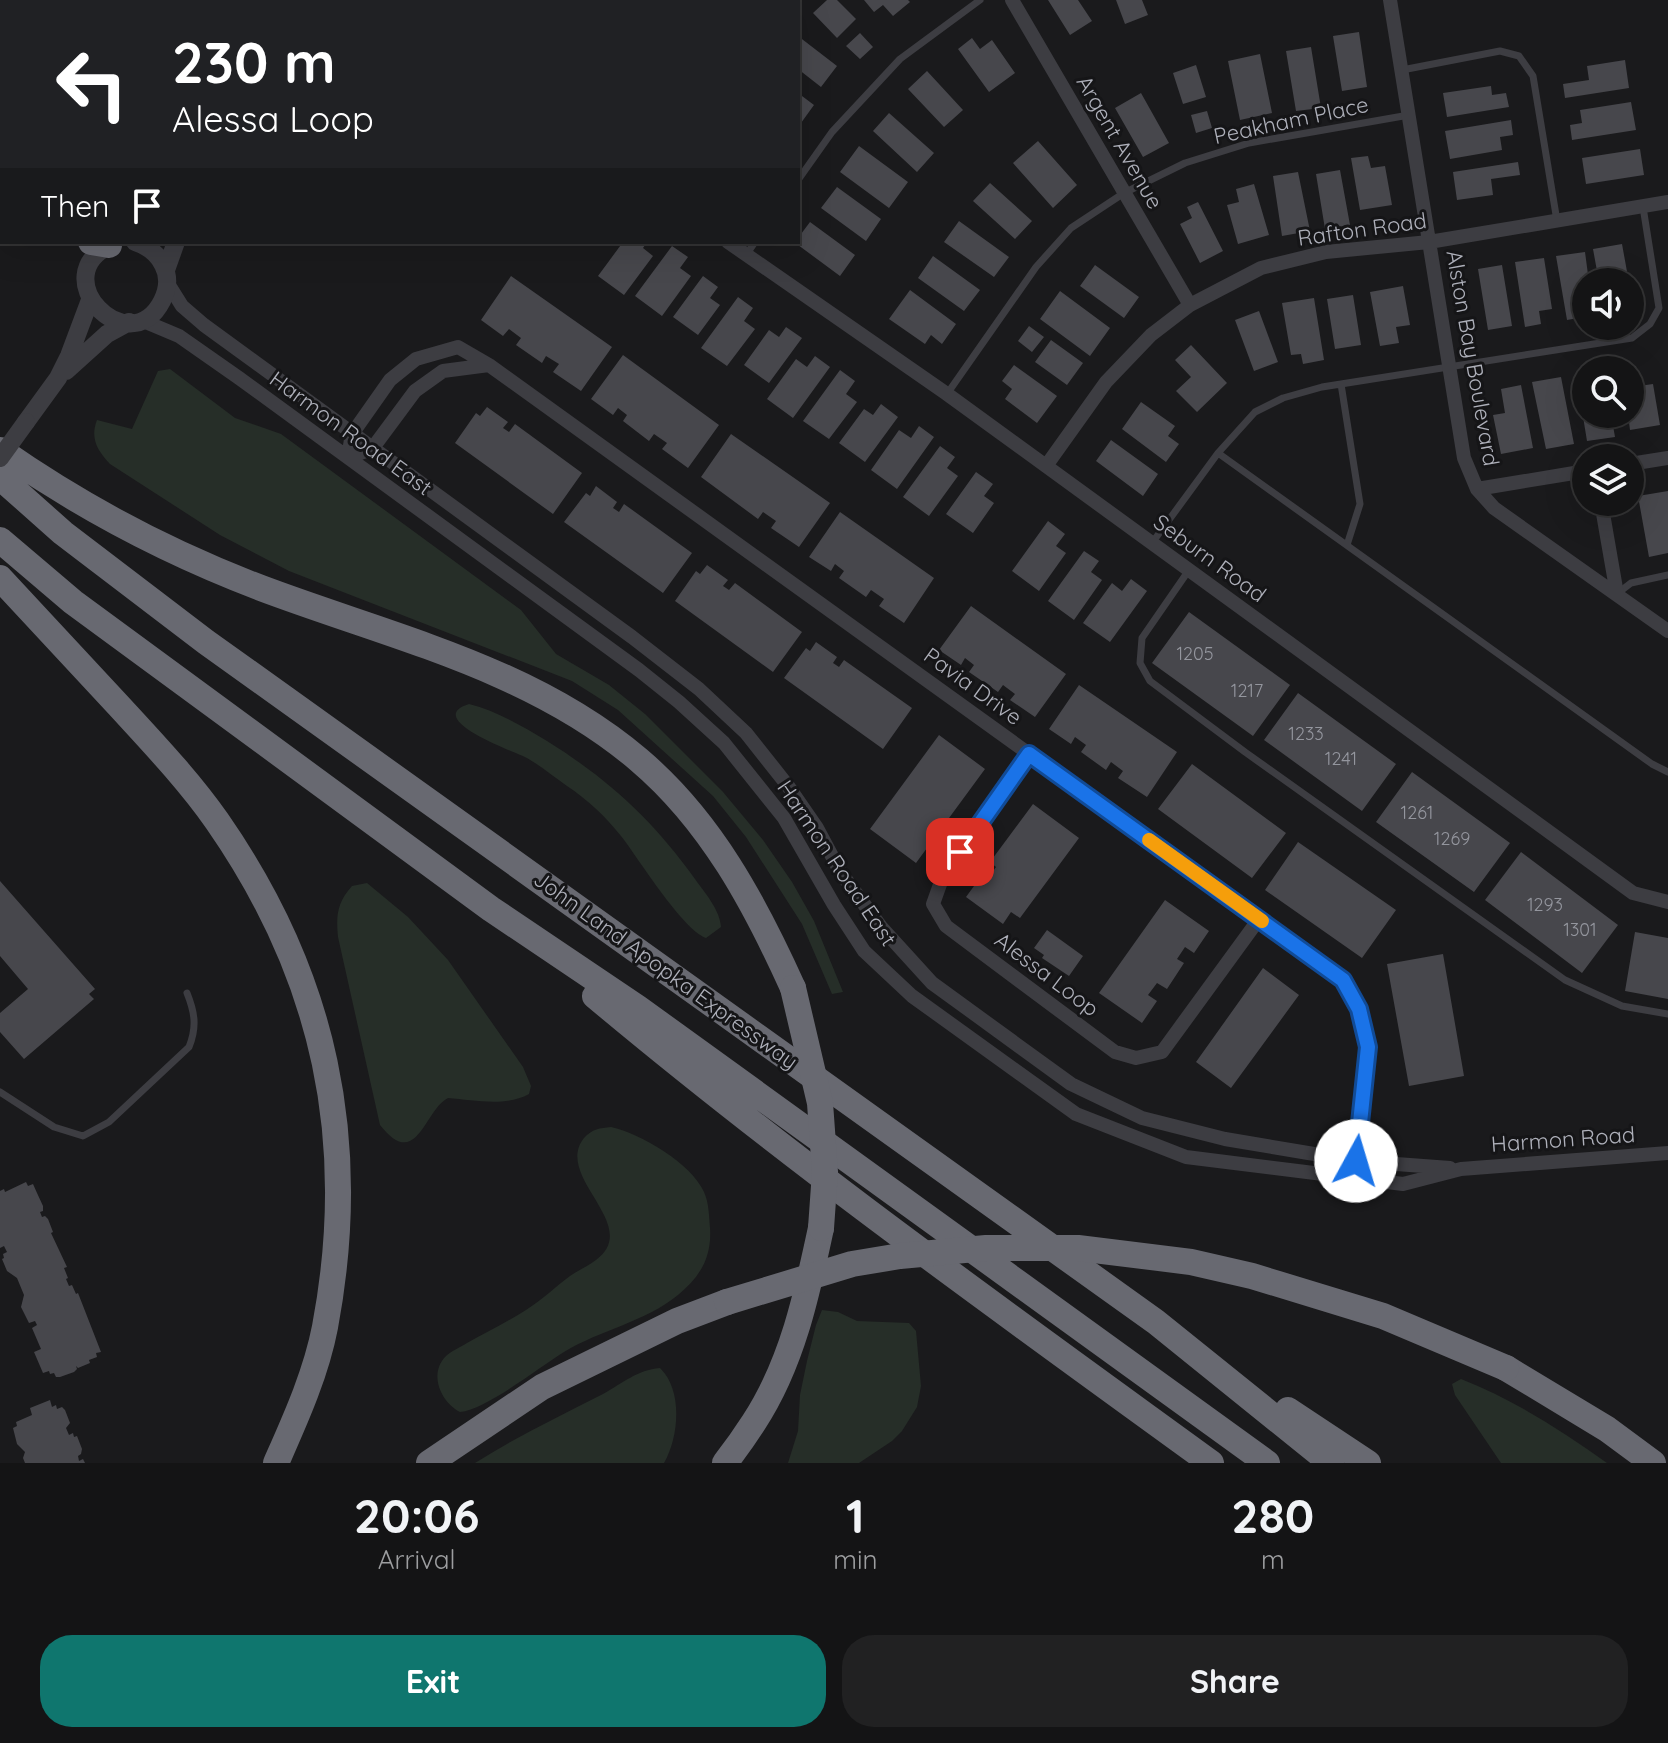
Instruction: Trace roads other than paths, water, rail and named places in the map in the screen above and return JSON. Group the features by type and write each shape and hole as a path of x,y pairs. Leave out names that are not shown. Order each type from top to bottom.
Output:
{"highway":[{"path":"0,450 49,484 136,533 259,588 501,674 585,719 640,761 688,810 730,864 763,923 793,988 820,1103 825,1172 821,1228 806,1301 786,1359 756,1420 725,1463"},
{"name":"John Land Apopka Expressway","path":"0,477 63,533 206,642 1156,1322 1331,1463"},
{"path":"0,540 73,602 491,909 638,1008 1267,1463"},
{"path":"0,578 152,741 215,819 259,884 294,958 315,1020 331,1092 339,1167 336,1248 324,1329 299,1411 276,1463"},
{"path":"491,909 749,1122 869,1215 1211,1463"},
{"path":"429,1463 542,1387 677,1321 727,1302 852,1264 900,1256 986,1248 1078,1248 1191,1262 1252,1276 1383,1316 1506,1368 1595,1421 1653,1463"},
{"path":"1156,1322 1368,1463"}],"street":[{"name":"Argent Avenue","path":"1012,0 1190,305"},
{"name":"Alston Bay Boulevard","path":"1390,0 1464,458 1477,489 1494,508 1668,631"},
{"name":"Rafton Road","path":"1046,466 1106,382 1151,335 1190,305 1261,268 1326,252 1429,242 1668,202"},
{"path":"111,244 98,252 86,274 86,287 90,300 106,317 135,321"},
{"path":"118,244 153,251 167,276"},
{"path":"58,378 107,334 160,305 175,244"},
{"name":"Seburn Road","path":"731,244 947,394 1633,893 1668,902"},
{"name":"Harmon Road East","path":"167,276 182,306 204,325 699,689 746,733 772,765 817,828 841,873 881,927 932,983 1061,1077 1142,1118 1225,1139 1356,1161 1404,1164"},
{"path":"0,458 58,378 90,300"},
{"name":"Harmon Road East","path":"135,321 179,336 679,702 724,743 784,818 864,951 912,996 1076,1114 1186,1157 1403,1184"},
{"name":"Pavia Drive","path":"348,457 352,434 390,380 416,359 458,347 489,365 1343,980 1359,1009 1368,1047 1354,1179"},
{"path":"348,457 372,449 415,391 443,371 489,365"},
{"path":"1644,462 1668,458"},
{"path":"1477,489 1572,473"},
{"path":"1603,516 1617,594"},
{"name":"Alessa Loop","path":"1029,754 943,876 933,904 946,926 1115,1052 1136,1058 1162,1052 1259,919"},
{"name":"Harmon Road","path":"1404,1164 1461,1169 1668,1153"},
{"name":"Harmon Road","path":"1403,1184 1461,1169"}],"lane":[{"path":"800,177 832,132 900,59 980,0"},
{"path":"1402,70 1500,51 1519,56 1533,76 1557,221"},
{"name":"Peakham Place","path":"947,394 1036,267 1071,228 1124,193 1185,163 1249,143 1409,115"},
{"path":"1152,543 1218,453 1255,412 1283,398 1341,384 1632,338 1650,324 1659,308 1643,207"},
{"path":"746,255 754,244"},
{"path":"1341,384 1360,504 1347,545"},
{"path":"1218,453 1639,755 1668,772"},
{"path":"1189,570 1142,638 1140,663 1150,681 1565,980 1622,1006 1668,1014"},
{"path":"1617,594 1631,583 1668,575"},
{"path":"0,1092 54,1127 83,1136 109,1122 189,1047 196,1030 187,993"}]}
